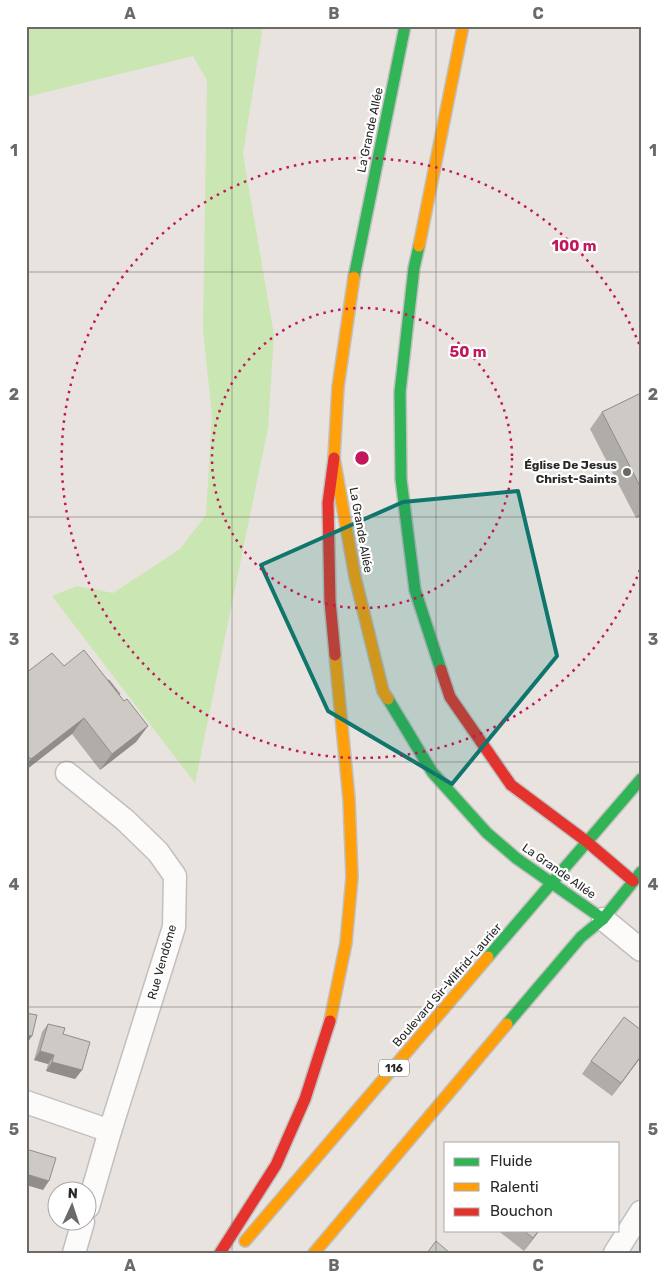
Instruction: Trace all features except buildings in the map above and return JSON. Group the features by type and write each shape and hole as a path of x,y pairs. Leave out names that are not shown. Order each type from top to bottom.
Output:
{"street":[{"name":"La Grande Allée","path":"405,26 356,263 338,388 334,458 355,577 383,691 432,772 487,833 516,858 603,919"},
{"path":"314,1253 581,937 603,919 638,881 511,785 450,697 415,590 401,479 400,392 414,268 463,26"},
{"path":"220,1253 276,1165 305,1099 331,1018 346,943 352,877 349,799 329,583 328,503 334,458"},
{"name":"Rue Vendôme","path":"67,772 125,820 158,852 174,876 174,927 95,1182"},
{"name":"Boulevard Sir-Wilfrid-Laurier","path":"235,1253 641,779"},
{"path":"603,919 641,950"},
{"path":"26,1102 110,1131"},
{"path":"615,1253 641,1212"},
{"path":"74,1253 80,1232"}],"highlighted area":[{"path":"518,491 557,656 452,784 328,711 261,565 403,502"}],"green space":[{"path":"26,26 263,26 243,154 274,335 268,428 195,783 52,596 77,586 113,593 180,549 206,515 212,416 203,330 207,80 193,56 26,97"}],"traffic: fast":[{"path":"354,277 405,26"},
{"path":"419,246 414,268 400,392 401,479 415,590 441,670"},
{"path":"388,699 432,772 487,833 516,858 603,919"},
{"path":"488,957 641,779"},
{"path":"507,1024 581,937 603,919 641,872"}],"traffic: slow":[{"path":"419,246 463,26"},
{"path":"354,277 338,387 334,458 355,577 383,691 388,699"},
{"path":"330,1021 346,943 352,877 349,799 335,655"},
{"path":"245,1241 488,957"},
{"path":"314,1253 507,1024"}],"traffic: jam":[{"path":"334,458 328,503 330,601 335,655"},
{"path":"441,670 450,697 511,785 586,841 633,881"},
{"path":"220,1253 276,1165 305,1099 330,1021"}],"place":[{"name":"Église De Jesus Christ-Saints","path":"627,472"}]}
